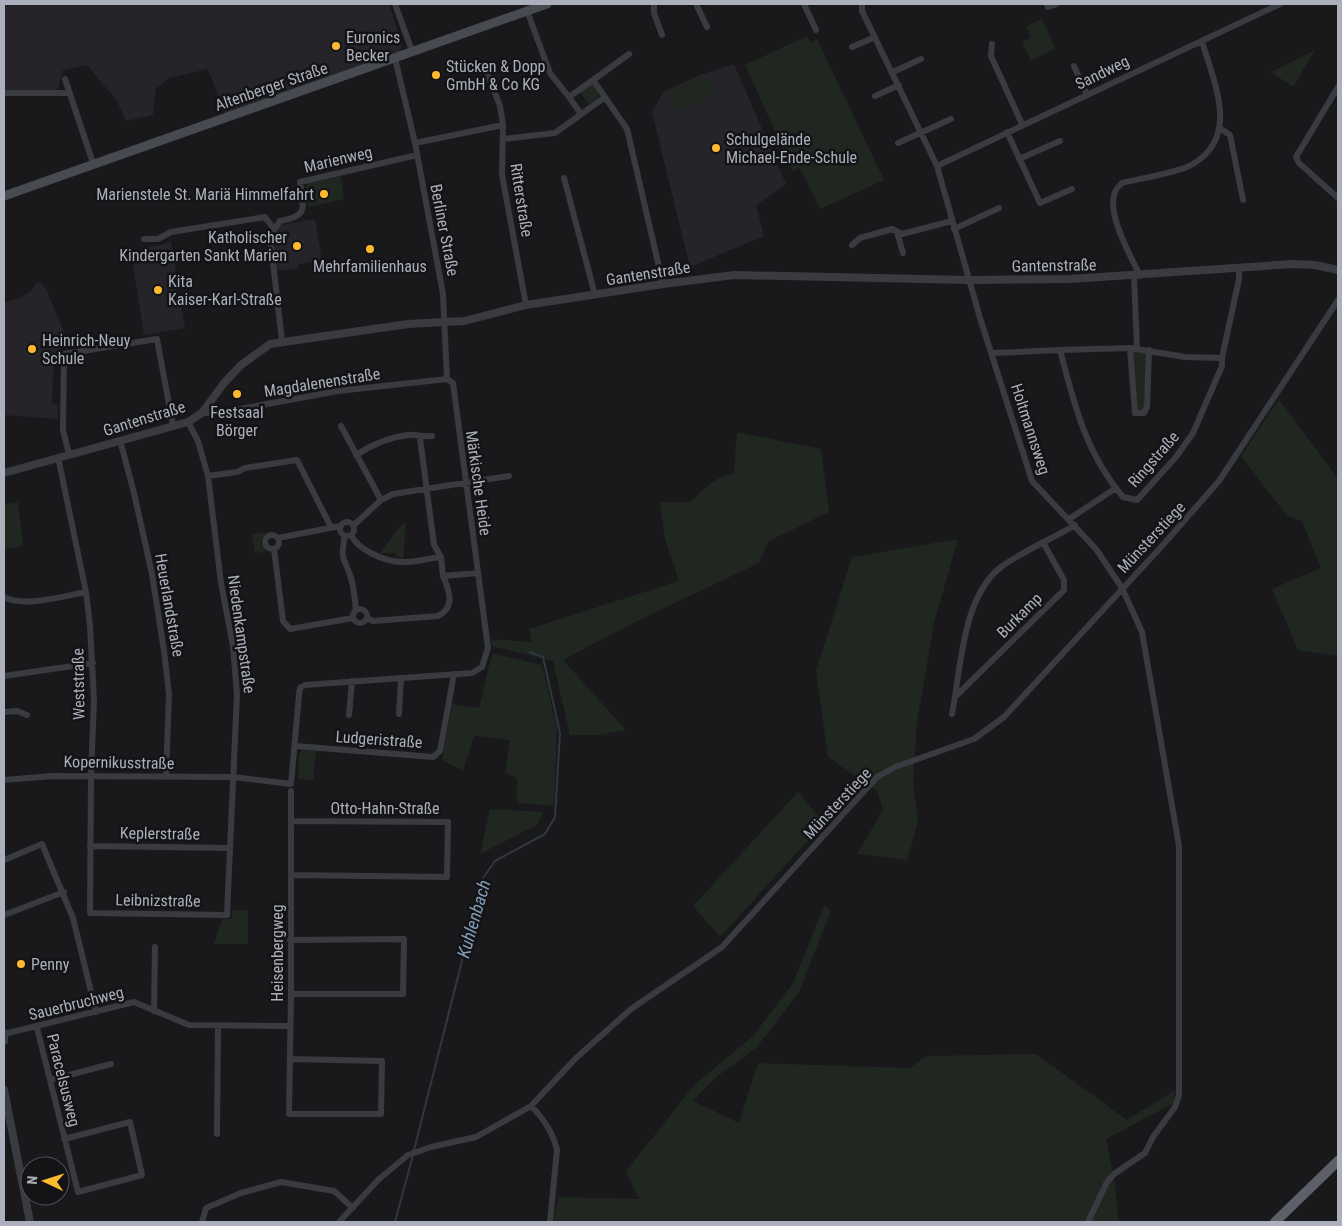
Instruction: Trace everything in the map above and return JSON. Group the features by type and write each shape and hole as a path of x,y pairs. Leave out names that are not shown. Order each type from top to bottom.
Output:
{"highway":[{"path":"1275,1222 1338,1161"},
{"path":"1283,1222 1338,1168"}],"main road":[{"name":"Altenberger Straße","path":"4,196 547,4"}],"street":[{"path":"395,4 412,51"},
{"path":"654,4 654,12 662,35"},
{"path":"696,4 707,27"},
{"path":"804,4 816,30"},
{"name":"Holtmannsweg","path":"862,4 862,11 893,72 936,166 1032,481 1096,549 1122,588 1137,619 1146,645 1149,684 1179,846 1180,1086 1175,1107 1153,1137 1145,1153 1114,1174 1107,1182 1088,1222"},
{"path":"1047,4 1048,7 1058,4"},
{"name":"Sandweg","path":"936,166 1280,4"},
{"path":"526,11 550,72 582,114"},
{"path":"852,47 876,37"},
{"path":"1137,348 1137,276 1119,230 1114,208 1115,192 1122,183 1193,164 1207,152 1221,129 1221,108 1202,40"},
{"path":"992,44 991,56 1022,124"},
{"path":"569,97 629,54"},
{"name":"Berliner Straße","path":"395,58 415,143 443,294 445,323"},
{"path":"893,72 922,59"},
{"path":"1074,66 1087,95"},
{"name":"Ritterstraße","path":"486,70 500,106 503,126 502,175 526,305"},
{"path":"65,79 68,93 94,163"},
{"path":"593,80 624,122 663,284"},
{"path":"875,96 899,85"},
{"path":"1338,87 1296,157 1299,163 1338,198"},
{"path":"4,93 68,93"},
{"path":"503,139 556,133 605,97"},
{"path":"898,143 951,119"},
{"path":"415,143 503,126"},
{"path":"1221,129 1230,136 1243,200"},
{"path":"1007,132 1040,203 1072,189"},
{"path":"1019,159 1060,141"},
{"name":"Marienweg","path":"274,229 280,221 297,218 304,209 300,182 417,155"},
{"path":"564,178 595,295"},
{"path":"954,229 999,208"},
{"path":"144,239 158,239 171,232 265,217 274,229 270,236 269,244 282,341"},
{"path":"852,245 860,238 892,229 902,234 952,221"},
{"path":"897,232 903,253"},
{"name":"Gantenstraße","path":"4,473 188,422 202,413 224,382 241,364 260,349 282,341 408,324 464,322 526,305 734,275 970,280 1137,276 1304,264 1338,270"},
{"name":"Ringstraße","path":"1060,350 1078,420 1106,476 1123,497 1137,500 1176,457 1193,433 1222,366 1222,358 1239,279 1239,269"},
{"name":"Münsterstiege","path":"339,1222 379,1179 408,1155 476,1137 531,1106 576,1058 631,1009 722,947 877,777 895,767 960,745 986,731 1004,717 1219,481 1338,300"},
{"name":"Märkische Heide","path":"445,323 447,379 453,383 488,648 486,657 478,670 454,674"},
{"path":"69,454 63,430 64,354 158,339 173,426"},
{"path":"1130,348 1135,413 1144,413 1147,407 1148,350"},
{"path":"993,353 1137,348 1185,357 1222,358"},
{"name":"Magdalenenstraße","path":"202,413 218,413 338,391 447,379"},
{"name":"Niedenkampstraße","path":"188,422 198,441 208,476 221,583 235,662 237,694 227,915"},
{"path":"341,426 381,500"},
{"path":"356,455 386,438 411,434 420,438 432,436"},
{"path":"367,618 373,621 438,616 446,611 450,603 449,589 443,576 440,557 434,545 420,438"},
{"name":"Heuerlandstraße","path":"120,440 152,574 164,651 169,694 166,777"},
{"name":"Weststraße","path":"58,457 86,592 93,663 90,914"},
{"path":"208,476 297,460 331,527"},
{"path":"353,618 356,610 350,577 344,564 342,552 348,535 354,531 354,525 381,500 393,494 509,476"},
{"name":"Ringstraße","path":"1068,519 1116,488"},
{"path":"274,549 266,546 265,540 268,536 274,535 278,538 340,526 344,522 350,522 354,525"},
{"path":"952,714 970,616 980,590 1001,567 1075,525"},
{"path":"340,526 341,532 348,535 355,544 378,556 401,562 440,557"},
{"path":"274,549 279,544 278,538"},
{"name":"Burkamp","path":"956,696 1064,590 1064,580 1044,544"},
{"path":"274,549 283,621 290,629 353,618"},
{"path":"443,576 478,573"},
{"path":"4,597 10,600 29,601 86,592"},
{"path":"353,618 358,623 364,623 367,618 366,612 362,609 356,610"},
{"path":"4,676 93,663"},
{"path":"234,777 291,784 300,688 305,685 454,674"},
{"name":"Ludgeristraße","path":"295,746 433,757 440,751 454,674"},
{"name":"Ludgeristraße","path":"399,714 401,678"},
{"name":"Ludgeristraße","path":"349,715 352,681"},
{"path":"4,712 17,711 27,715"},
{"name":"Kopernikusstraße","path":"4,780 52,776 234,777"},
{"name":"Heisenbergweg","path":"290,1059 382,1061 381,1114 290,1114 290,1059 290,1026 291,994 290,940 291,876 290,822 291,791"},
{"name":"Otto-Hahn-Straße","path":"290,822 448,822 447,877 291,876"},
{"path":"4,860 42,844 64,892 73,918 96,1012"},
{"name":"Keplerstraße","path":"90,846 230,848"},
{"path":"4,915 64,892"},
{"name":"Leibnizstraße","path":"90,914 227,915"},
{"path":"290,940 404,939 403,994 291,994"},
{"path":"154,1011 155,947"},
{"name":"Sauerbruchweg","path":"4,1034 37,1028 134,1002 189,1025 290,1026"},
{"path":"217,1134 218,1026"},
{"name":"Paracelsusweg","path":"37,1028 64,1139 78,1192 142,1175 130,1122 64,1139"},
{"path":"4,1034 4,1041"},
{"path":"50,1080 111,1064"},
{"path":"4,1090 30,1222"},
{"path":"531,1106 548,1126 555,1139 557,1150 550,1222"},
{"path":"202,1222 206,1208 241,1193 274,1183 334,1191 353,1208"}],"shaded area":[{"path":"4,4 389,4 402,44 399,55 226,117 208,69 169,78 156,89 153,115 126,121 117,101 87,65 63,70 58,89 38,96 4,95"},
{"path":"1042,19 1055,48 1031,61 1022,42 1031,37 1026,26"},
{"path":"807,36 810,42 817,39 884,180 820,209 800,168 793,171 745,65"},
{"path":"1315,50 1293,87 1271,72"},
{"name":"Schulgelände Michael-Ende-Schule","path":"734,64 786,184 756,205 764,236 690,267 652,112 663,92 700,75"},
{"path":"707,74 717,94 677,112 667,93"},
{"path":"592,84 599,93 598,97 589,104 579,92"},
{"path":"341,176 344,199 308,207 305,190 308,183"},
{"name":"Katholischer Kindergarten Sankt Marien","path":"315,219 322,261 298,264 299,268 277,271 273,238 281,225"},
{"name":"Kita Kaiser-Karl-Straße","path":"171,242 185,328 144,335 131,252"},
{"name":"Heinrich-Neuy Schule","path":"38,281 46,289 64,332 62,347 54,355 52,403 57,405 58,419 4,415 4,302 17,299 30,292"},
{"path":"1131,349 1147,351 1145,407 1143,412 1136,411"},
{"path":"1279,399 1338,479 1338,656 1298,650 1272,589 1321,568 1302,521 1287,516 1241,456"},
{"path":"737,432 821,449 829,512 769,541 759,563 637,621 563,660 626,730 598,735 570,735 553,661 492,646 491,639 532,642 529,629 679,581 665,539 660,502 690,502 715,480 734,474"},
{"path":"18,502 23,546 4,549 4,504"},
{"path":"406,522 403,560 394,553 380,553 399,527"},
{"path":"265,532 261,543 266,552 255,553 252,534"},
{"path":"958,539 934,623 917,722 913,780 918,822 907,860 857,854 883,810 877,791 828,757 816,671 852,557"},
{"path":"492,653 542,665 557,729 554,806 517,803 517,778 505,773 510,740 474,736 463,771 442,760 452,704 479,708"},
{"path":"302,750 316,751 313,780 298,779 299,753"},
{"path":"798,792 824,823 720,937 693,906"},
{"path":"490,809 543,812 537,825 480,854"},
{"path":"824,905 831,911 799,992 757,1047 715,1078 693,1101 739,1123 758,1063 910,1068 926,1056 1036,1054 1127,1120 1175,1090 1174,1103 1106,1139 1114,1179 1119,1222 554,1222 558,1197 639,1199 626,1171 695,1084 753,1036 793,983"},
{"path":"232,910 248,910 248,944 214,944 222,919 231,919"}],"waterway":[{"name":"Kuhlenbach","path":"414,1150 483,878 495,861 545,834 555,817 560,733 543,657 530,652"},
{"name":"Kuhlenbach","path":"395,1222 413,1155"}],"place":[{"name":"Euronics Becker","path":"336,46"},
{"name":"Stücken & Dopp GmbH & Co KG","path":"436,75"},
{"name":"Schulgelände Michael-Ende-Schule","path":"716,148"},
{"name":"Marienstele St. Mariä Himmelfahrt","path":"324,194"},
{"name":"Katholischer Kindergarten Sankt Marien","path":"297,246"},
{"name":"Mehrfamilienhaus","path":"370,249"},
{"name":"Kita Kaiser-Karl-Straße","path":"158,290"},
{"name":"Heinrich-Neuy Schule","path":"32,349"},
{"name":"Festsaal Börger","path":"237,394"},
{"name":"Penny","path":"21,964"}]}
